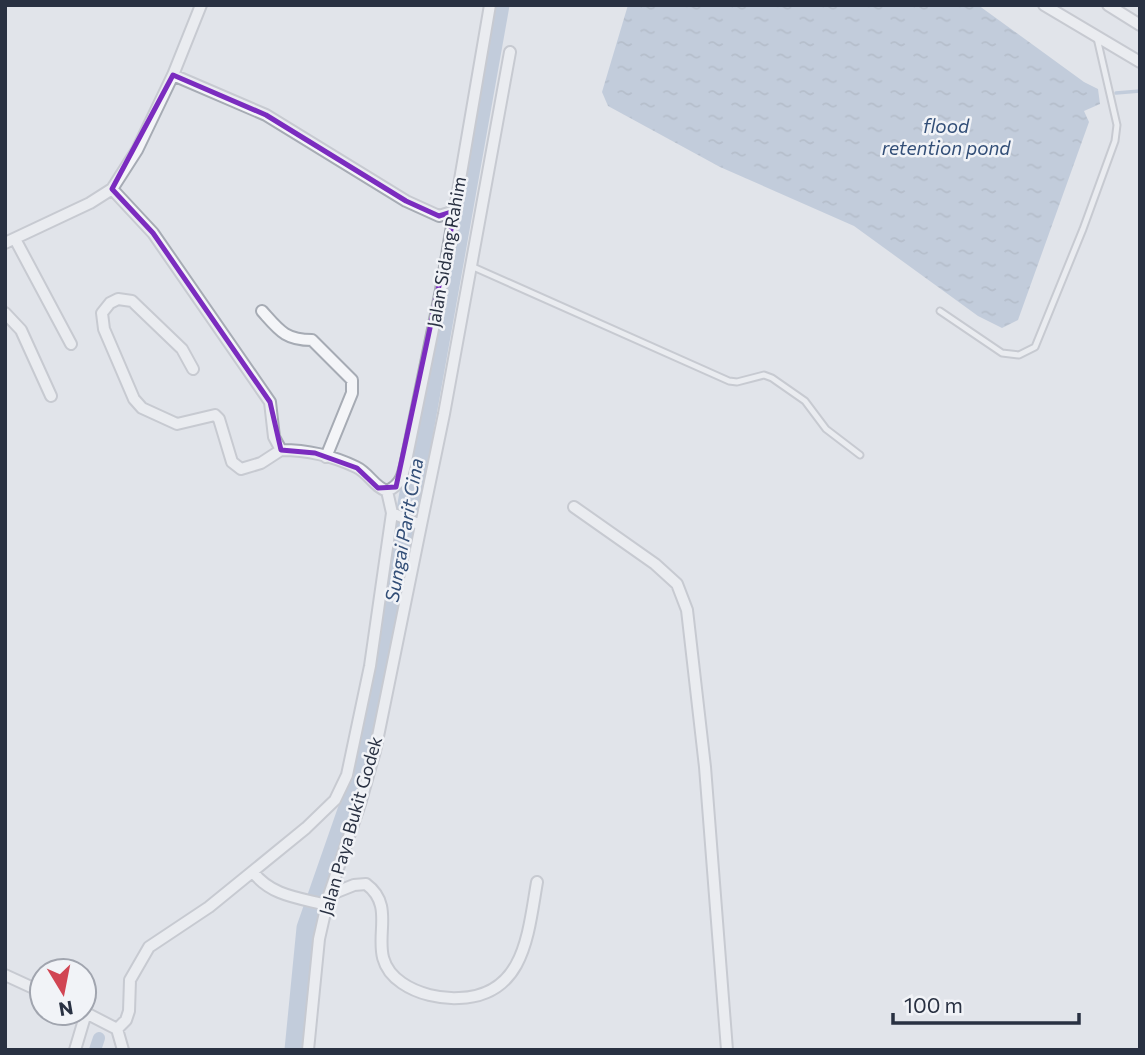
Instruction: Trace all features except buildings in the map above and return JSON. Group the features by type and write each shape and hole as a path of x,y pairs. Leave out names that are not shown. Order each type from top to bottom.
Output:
{"street":[{"path":"71,344 10,241 90,203 112,188 137,150 173,75 201,5"},
{"name":"Jalan Sidang Rahim","path":"390,503 403,476 455,211 490,5"},
{"path":"1044,5 1140,62"},
{"path":"1108,5 1140,25"},
{"name":"Jalan Paya Bukit Godek","path":"308,1050 325,901 360,804 375,751 471,266 510,52"},
{"path":"173,75 266,115 406,201 439,216 455,211"},
{"path":"112,188 153,233 270,402 274,437 281,450"},
{"path":"193,369 182,349 132,301 118,299 110,303 102,313 104,329 134,399 142,408 177,424 215,415 219,419 232,462 242,468 261,463 281,450 303,450 357,467 371,478 390,503 419,524"},
{"path":"262,312 283,335 298,340 312,340 352,380 352,393 326,457"},
{"path":"6,315 21,330 51,397"},
{"path":"117,1029 123,1025 129,1011 130,979 149,947 257,876 335,800 347,775 370,666 390,503"},
{"path":"574,507 677,584 687,610 705,768 727,1050"},
{"path":"257,876 290,898 306,900 325,901 354,885 366,884 379,898 383,912 381,957 390,974 405,985 427,995 449,998 467,998 486,993 502,985 513,972 522,954 537,882"},
{"path":"5,975 28,986"},
{"path":"98,1020 117,1029 123,1050"},
{"path":"75,1050 81,1027"}],"lane":[{"path":"940,311 1002,353 1019,355 1035,346 1083,229 1115,141 1116,125 1097,38"},
{"path":"471,266 729,380 737,382 764,375 772,378 805,401 826,429 860,455"}],"highlighted area":[{"path":"173,75 266,115 406,201 439,216 455,211 396,487 378,488 357,468 315,453 281,450 270,402 153,233 112,189"}],"water":[{"name":"flood retention pond","path":"628,5 978,5 1084,82 1098,89 1100,104 1084,111 1089,122 1018,320 1002,328 978,316 854,226 720,167 608,106 602,92"}],"waterway":[{"name":"Sungai Parit Cina","path":"296,1050 308,928 360,779 498,5"},
{"path":"1116,93 1140,91"},
{"path":"95,1050 99,1038"}]}
